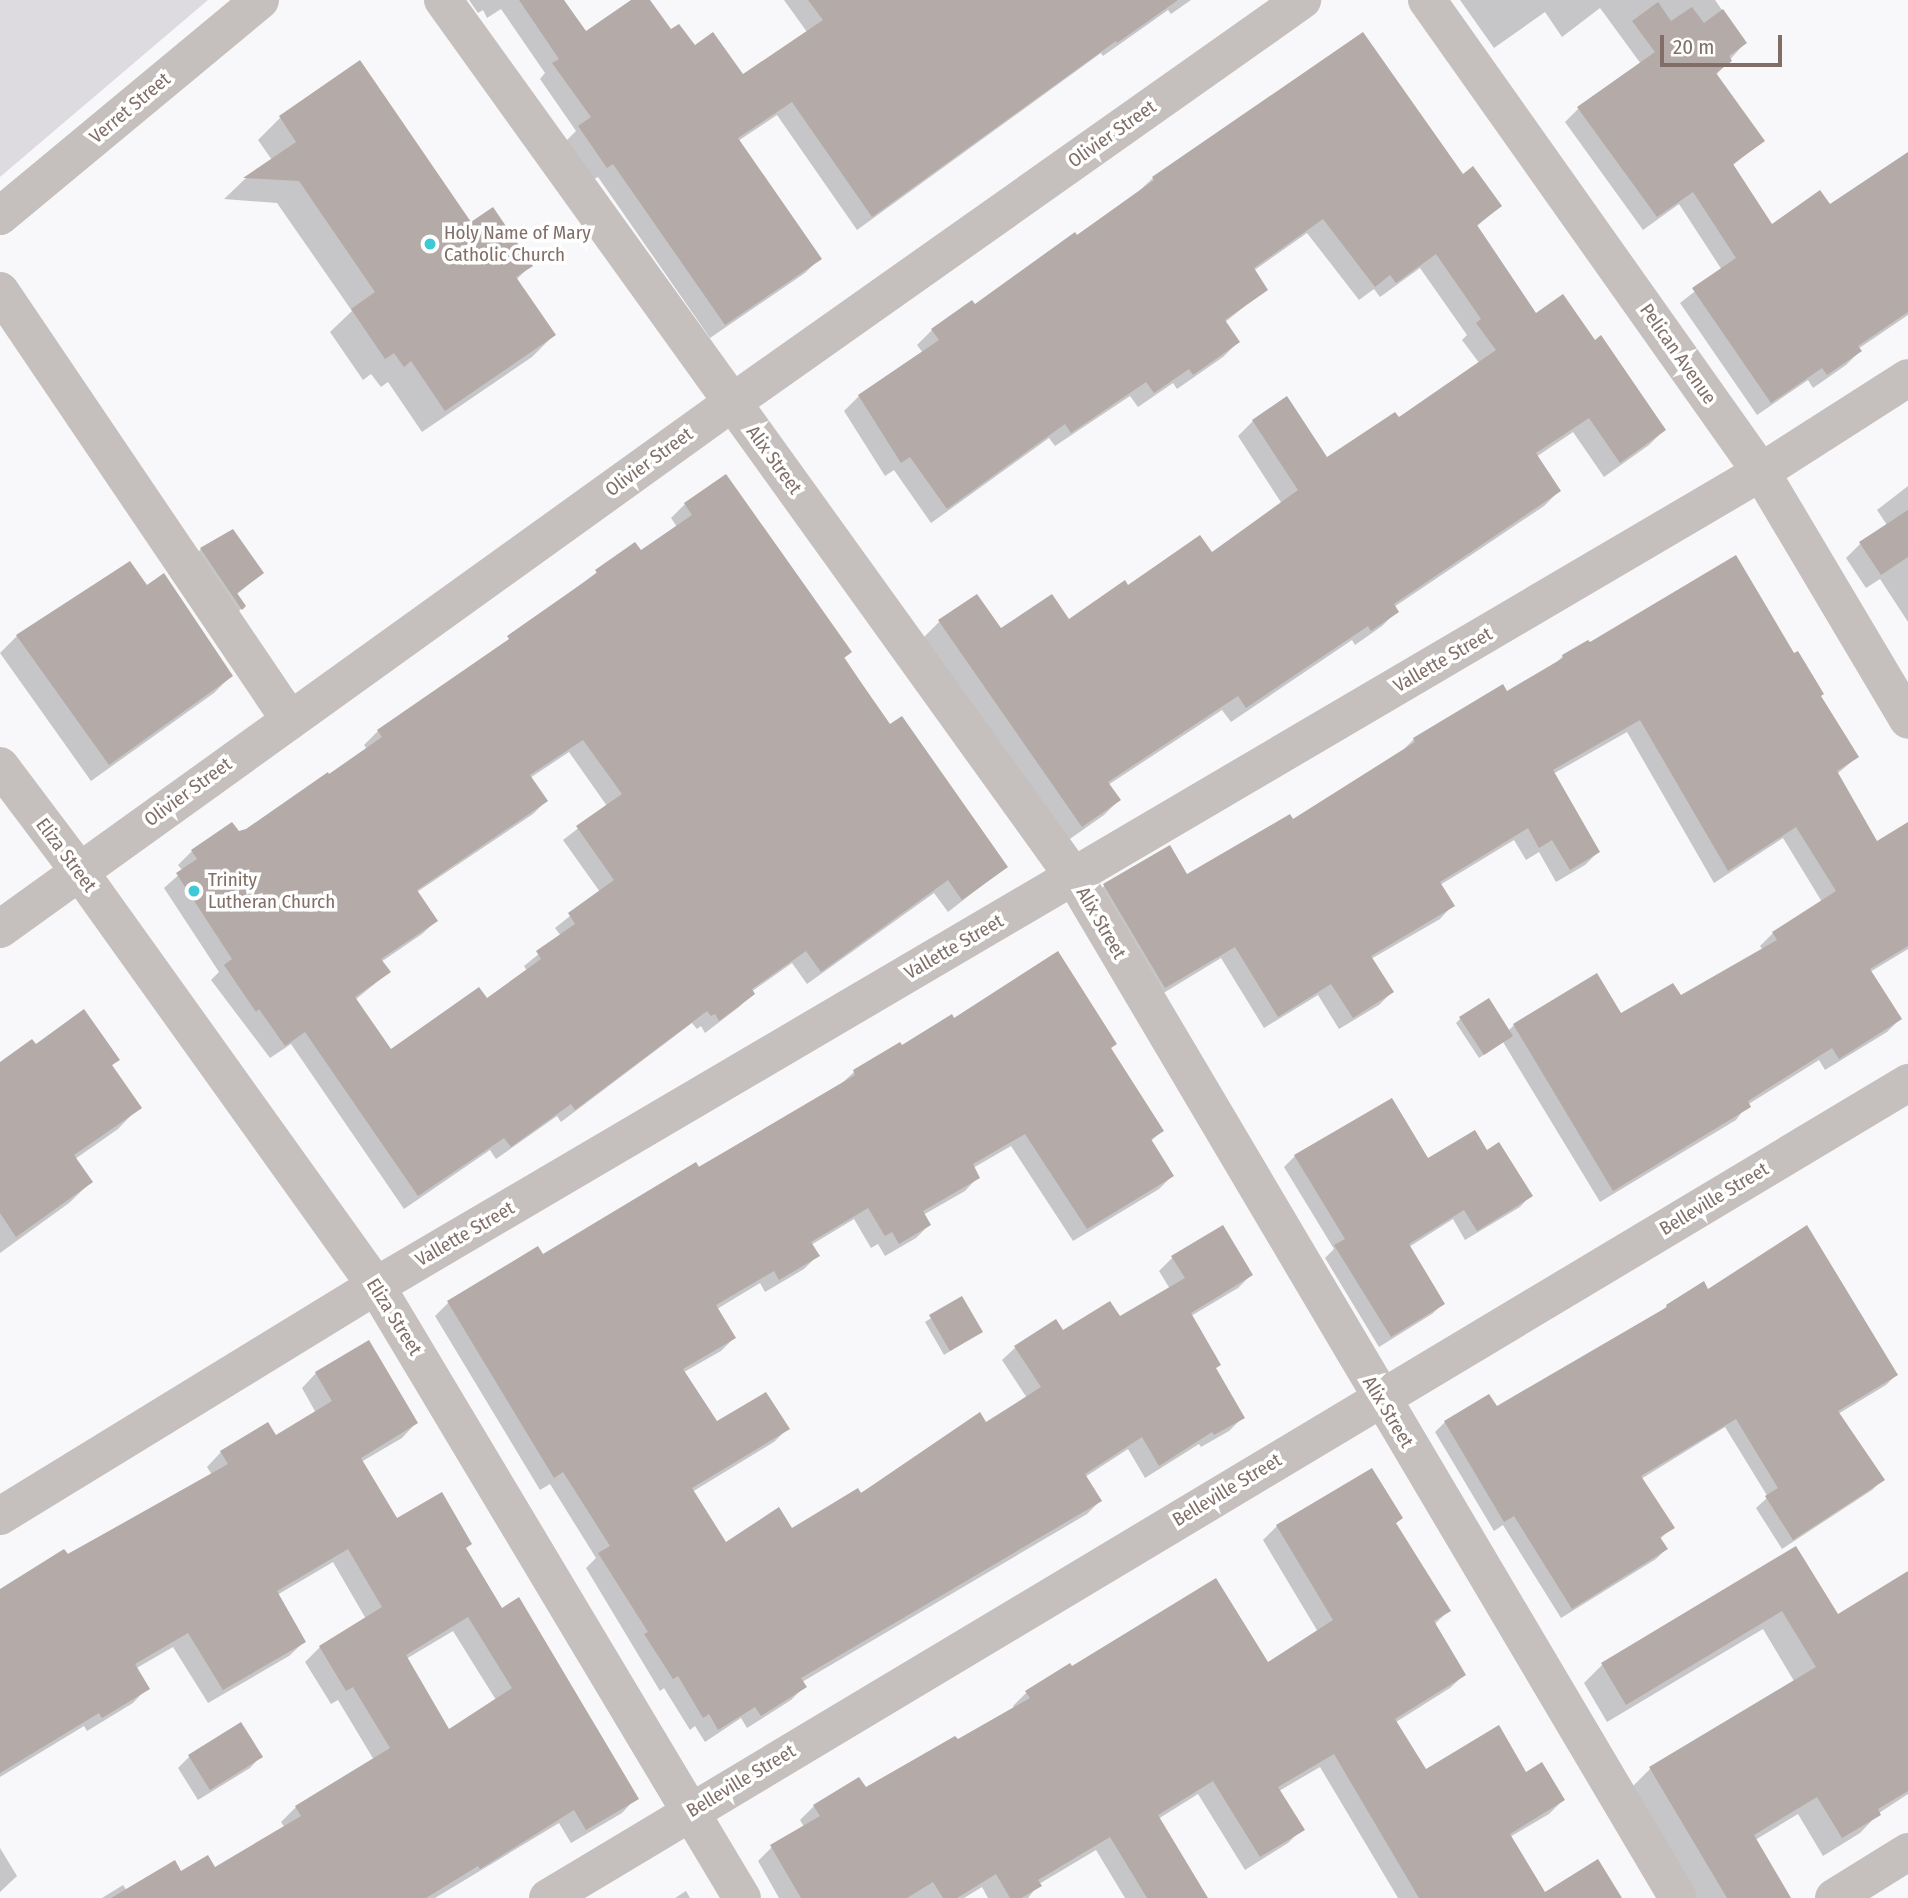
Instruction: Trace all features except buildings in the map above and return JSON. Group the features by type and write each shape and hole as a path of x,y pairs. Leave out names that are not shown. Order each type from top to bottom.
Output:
{"street":[{"name":"Verret Street","path":"0,216 260,0"},
{"name":"Alix Street","path":"443,0 1074,877 1678,1898"},
{"name":"Olivier Street","path":"0,929 733,402 1301,0"},
{"name":"Pelican Avenue","path":"1427,0 1761,472 1908,720"},
{"path":"0,291 290,720"},
{"name":"Vallette Street","path":"0,1517 376,1286 1761,472 1908,378"},
{"name":"Eliza Street","path":"0,766 79,871 376,1286 742,1898"},
{"name":"Belleville Street","path":"548,1898 1908,1083"},
{"path":"1834,1898 1908,1852"}],"shaded area":[{"path":"0,0 208,0 0,177"}],"place":[{"name":"Holy Name of Mary Catholic Church","path":"430,244"},
{"name":"Trinity Lutheran Church","path":"194,891"}]}
